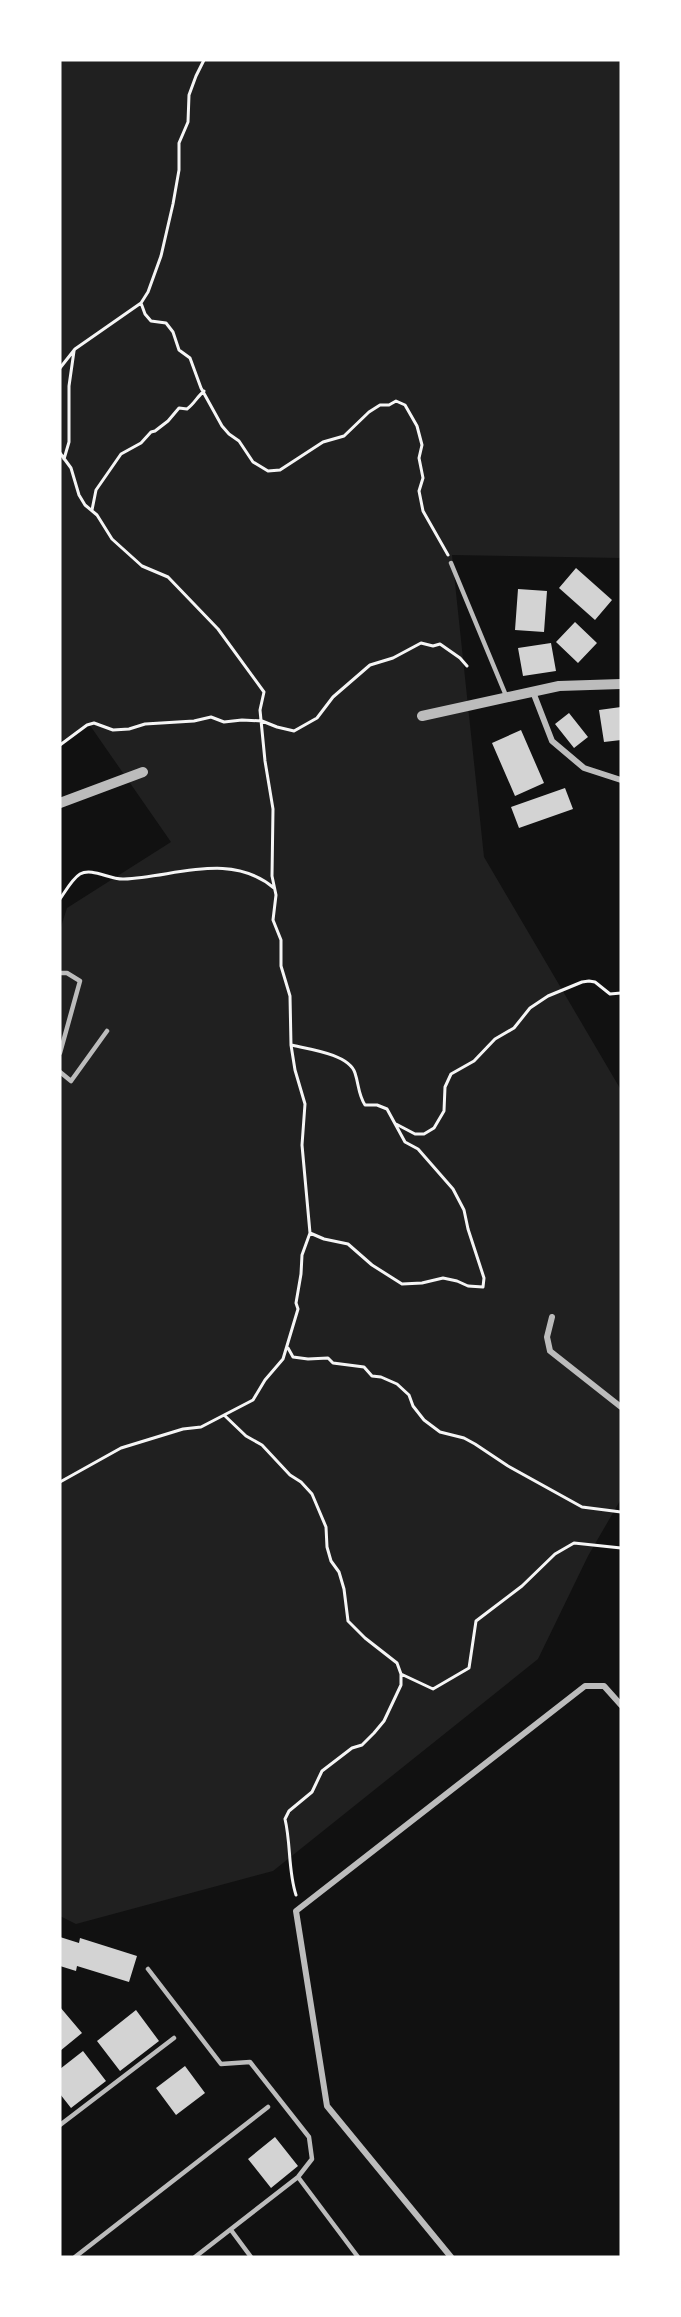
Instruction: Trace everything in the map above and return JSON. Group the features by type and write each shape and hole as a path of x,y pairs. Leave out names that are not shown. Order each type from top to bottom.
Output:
{"street":[{"path":"422,716 560,686 621,684"},
{"path":"533,692 552,741 584,768 621,780"},
{"path":"61,802 143,772"},
{"path":"552,1317 547,1337 550,1351 621,1407"},
{"path":"451,2257 327,2106 296,1911 585,1686 604,1686 621,1705"}],"lane":[{"path":"451,563 507,698"},
{"path":"60,973 67,973 80,981 60,1053"},
{"path":"60,1072 71,1081 107,1031"},
{"path":"148,1969 221,2064 250,2062 309,2137 312,2159 298,2177 195,2257"},
{"path":"60,2125 174,2038"},
{"path":"75,2257 268,2107"},
{"path":"298,2177 358,2257"},
{"path":"231,2230 252,2257"}],"path":[{"path":"60,368 75,350 141,303 148,291 161,255 175,193 179,170 179,143 188,122 189,95 204,60"},
{"path":"141,303 145,314 151,321 166,323 173,332 179,350 190,358 209,405 229,434 239,441 253,462 268,471 280,470 323,442 344,436 369,412 380,405 389,405 396,401 405,405 417,426 422,445 419,458 423,478 419,491 423,511 451,563"},
{"path":"64,459 69,442 69,386 75,350"},
{"path":"92,510 96,490 121,454 141,443 150,432 168,421 179,408 187,409 192,406 194,399 204,391"},
{"path":"60,453 71,468 79,495 97,515 112,539 142,566 168,577 218,629 264,692 260,710 273,809 272,876 276,890 273,920 280,940 281,966 290,996 291,1045 295,1070 305,1104 302,1145 310,1233 302,1255 302,1274 296,1303 298,1308 288,1348 283,1359 265,1380 253,1400 201,1427 121,1448 60,1482"},
{"path":"60,745 87,725 94,723 113,730 211,717 224,722 242,720 262,722 294,731 317,718 333,697 370,665 393,658 421,643 433,646 440,644 467,666"},
{"path":"60,900 80,874 92,871 106,877 123,879 189,868 214,868 250,873 262,878 276,890"},
{"path":"394,1123 415,1134 424,1134 434,1128 444,1111 445,1087 451,1074 474,1061 495,1040 514,1028 530,1008 548,996 589,981 596,982 610,994 621,993"},
{"path":"291,1045 342,1059 355,1071 359,1096 365,1105 377,1105 387,1109 405,1142 418,1149 453,1189 464,1210 484,1278 483,1287 468,1286 443,1278 422,1283 402,1284 372,1265 348,1244 324,1239 310,1233"},
{"path":"288,1348 293,1357 328,1358 333,1363 364,1367 372,1376 397,1384 409,1395 412,1406 424,1420 440,1432 464,1438 508,1466 582,1507 621,1512"},
{"path":"224,1415 246,1436 262,1445 290,1475 301,1482 312,1494 326,1527 327,1547 331,1561 339,1572 344,1589 348,1621 365,1638 397,1662 400,1674 401,1685 384,1721 362,1744 352,1748 322,1771 312,1791 289,1811 285,1819 290,1838 292,1884 296,1896"},
{"path":"400,1674 433,1689 454,1674 469,1668 476,1621 522,1586 555,1554 574,1543 621,1548"}],"shaded area":[{"path":"60,60 621,60 621,558 452,555 484,857 621,1090 621,1499 588,1556 538,1659 273,1871 76,1924 60,1916 60,930 67,908 171,842 89,724 60,742"}],"building":[{"path":"576,568 612,600 595,620 559,588"},
{"path":"518,589 547,591 544,632 515,630"},
{"path":"575,622 597,643 578,663 556,642"},
{"path":"551,643 556,671 523,676 518,648"},
{"path":"621,707 621,740 604,742 599,710"},
{"path":"569,713 588,737 574,748 555,724"},
{"path":"521,730 544,783 515,796 492,743"},
{"path":"565,788 573,809 519,828 511,807"},
{"path":"60,1937 79,1943 80,1938 137,1956 129,1982 77,1966 76,1971 60,1966"},
{"path":"60,2007 82,2033 60,2051"},
{"path":"136,2010 159,2041 120,2071 97,2041"},
{"path":"83,2051 106,2081 71,2108 60,2094 60,2069"},
{"path":"185,2066 205,2093 176,2115 156,2088"},
{"path":"275,2137 298,2166 271,2188 248,2159"}]}
